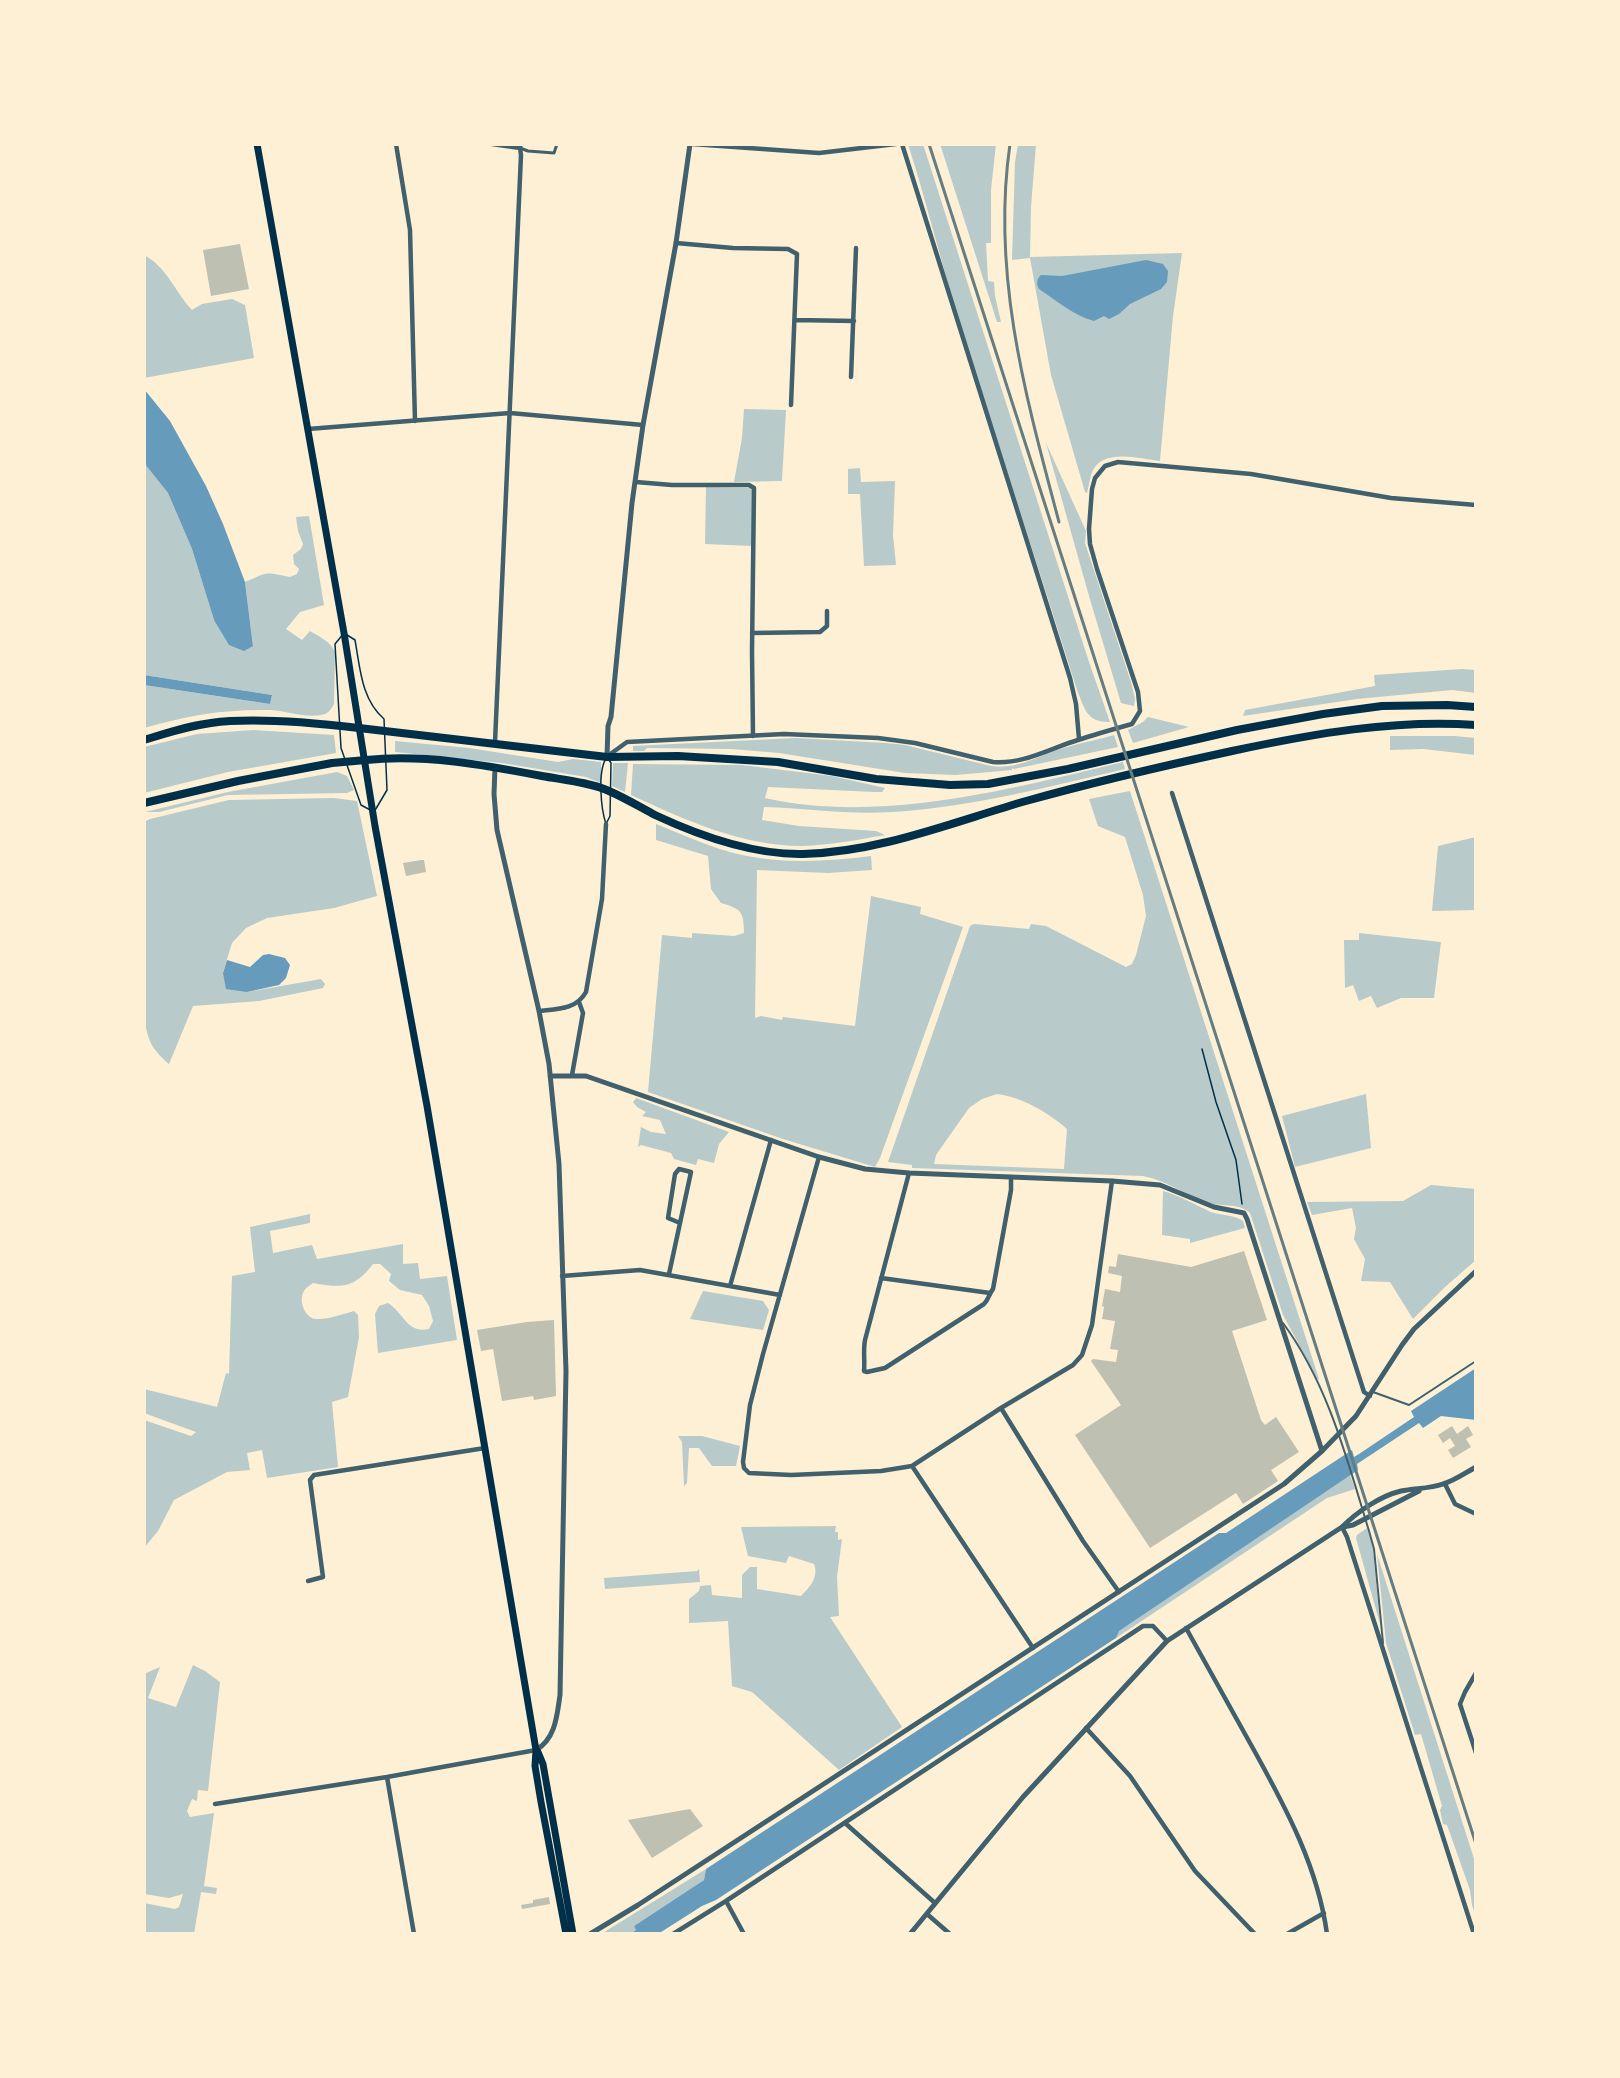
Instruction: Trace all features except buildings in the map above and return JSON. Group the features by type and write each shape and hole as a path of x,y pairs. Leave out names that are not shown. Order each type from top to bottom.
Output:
{"highway":[{"path":"144,740 211,723 252,721 330,725 607,756 678,756 768,761 876,780 917,784 988,784 1323,714 1382,706 1476,707"},
{"path":"144,803 238,781 332,763 385,758 444,761 495,767 584,784 611,792 657,816 719,841 771,852 827,853 876,845 1108,779 1280,741 1381,726 1445,723 1476,725"}],"main road":[{"path":"257,144 427,1106 537,1750 543,1764 573,1934"},
{"path":"537,1750 535,1766 566,1934"}],"street":[{"path":"396,144 410,230 415,420"},
{"path":"492,144 521,146 528,151 554,153 557,144"},
{"path":"607,756 608,726 611,717 632,503 691,144 819,153 896,144"},
{"path":"902,144 1070,678 1076,704 1079,739"},
{"path":"495,742 521,146"},
{"path":"676,243 794,251 798,258 791,405"},
{"path":"851,377 856,249"},
{"path":"795,320 854,321"},
{"path":"308,429 510,413 643,426"},
{"path":"607,756 627,742 784,734 878,738 915,743 993,762 1006,763 1132,724 1140,711 1138,692 1112,619 1090,544 1089,529 1093,484 1098,473 1106,466 1118,462 1251,474 1391,498 1476,505"},
{"path":"636,482 672,485 749,485 754,488 753,736"},
{"path":"752,633 820,632 827,626 827,611"},
{"path":"215,1804 387,1777 537,1750 553,1730 560,1695 566,1371 559,1164 550,1076 539,1011 497,830 494,794 495,767"},
{"path":"1172,793 1364,1392 1371,1394"},
{"path":"539,1011 566,1008 579,1002 586,992 605,878 606,824"},
{"path":"572,1075 583,1013 579,1002"},
{"path":"550,1076 586,1076 819,1157 865,1169 1160,1185 1214,1207 1244,1214 1322,1451"},
{"path":"730,1287 771,1140"},
{"path":"819,1157 750,1405 743,1462 746,1472 758,1475 881,1471 912,1466 1001,1408 1073,1365 1082,1355 1092,1325 1112,1181"},
{"path":"669,1274 680,1223 691,1172 679,1169 675,1174 668,1218 680,1223"},
{"path":"909,1173 863,1350 864,1371 872,1372 885,1368 989,1299 993,1289 1011,1190 1011,1178"},
{"path":"562,1276 640,1270 780,1295"},
{"path":"590,1934 1284,1484 1322,1451 1356,1416 1414,1329 1476,1271"},
{"path":"881,1278 990,1293"},
{"path":"1001,1408 1083,1541 1119,1592"},
{"path":"308,1581 324,1577 310,1480 312,1478 485,1448"},
{"path":"912,1466 1033,1648"},
{"path":"909,1934 1023,1797 1167,1641 1342,1527 1363,1510 1401,1491 1422,1490 1445,1484 1476,1467"},
{"path":"1445,1484 1455,1504 1476,1514"},
{"path":"1342,1527 1353,1525 1422,1490"},
{"path":"1342,1527 1474,1934"},
{"path":"673,1934 1143,1626 1149,1625 1167,1641"},
{"path":"1186,1628 1291,1818 1307,1857 1324,1913 1327,1934"},
{"path":"1476,1673 1464,1692 1460,1704 1476,1753"},
{"path":"1086,1728 1130,1776 1195,1871 1255,1934"},
{"path":"387,1777 414,1934"},
{"path":"845,1823 935,1903"},
{"path":"726,1901 744,1934"},
{"path":"1287,1934 1324,1913"},
{"path":"927,1914 950,1934"}],"lane":[{"path":"1280,1320 1295,1340 1328,1402 1369,1531 1374,1549 1384,1652"},
{"path":"1371,1394 1409,1405 1476,1361"}],"path":[{"path":"357,795 341,748 335,644 344,633 354,640 363,687 374,709 384,719 387,789 374,812"},
{"path":"1202,1049 1216,1102 1236,1160 1244,1214"}],"shaded area":[{"path":"908,144 923,144 1110,722 1091,717 1077,690 966,344"},
{"path":"940,144 996,144 991,190 991,243 986,243 988,281 994,282 1001,322 997,322"},
{"path":"1018,144 1036,144 1030,257 1182,253 1173,316 1160,461 1124,456 1106,459 1093,470 1087,493 1051,375 1030,258 1012,260 1015,162"},
{"path":"144,255 159,266 192,310 202,304 232,299 245,305 254,358 144,378"},
{"path":"744,409 786,410 782,481 734,482 742,438"},
{"path":"1046,443 1086,531 1085,543 1131,682 1135,699 1134,706 1121,703"},
{"path":"144,463 168,493 192,549 214,620 253,645 245,582 267,574 290,577 297,574 299,569 294,564 293,555 301,549 303,544 296,517 309,516 324,605 300,612 286,629 302,640 310,631 328,642 335,652 334,704 327,713 315,716 271,710 222,712 192,716 144,728 144,685 270,704 272,695 144,675"},
{"path":"860,468 861,482 895,481 893,535 896,565 864,566 860,494 848,494 848,469"},
{"path":"706,487 750,488 752,490 752,546 705,544"},
{"path":"1476,670 1476,693 1452,690 1357,699 1243,716 1245,710 1375,686 1374,675"},
{"path":"1148,717 1189,727 1133,743 1128,730"},
{"path":"253,730 334,735 336,753 228,772 144,793 144,747 197,734"},
{"path":"1114,735 1118,747 1012,768 1012,770 956,775 905,773 779,753 731,749 647,748 644,751 633,751 633,746 796,738 905,745 1001,767 1020,764 1064,748"},
{"path":"1390,736 1476,738 1476,755 1423,749 1390,750"},
{"path":"395,741 469,748 558,762 573,759 601,762 601,783 586,777 502,763 395,752"},
{"path":"1123,762 1125,769 951,806 859,813 764,807 762,820 799,826 876,831 885,835 802,846 758,842 714,830 631,795 633,764 742,765 832,776 885,788 882,792 874,792 768,787 765,798 809,805 854,807 945,800 1036,783"},
{"path":"613,763 628,763 625,792 612,786"},
{"path":"337,772 347,776 354,790 347,793 228,795 159,812 145,812 228,792"},
{"path":"1130,791 1318,1380 1283,1315 1250,1213 1246,1210 1236,1206 1210,1203 1161,1181 1143,1176 912,1168 912,1165 888,1162 970,926 974,924 1029,929 1031,924 1046,926 1126,967 1132,964 1146,916 1143,895 1125,837 1098,826 1089,799","holes":["997,1094 1035,1107 1067,1129 1064,1169 934,1164 936,1155 969,1108 982,1099"]},
{"path":"334,798 357,801 377,896 334,908 267,918 246,928 232,943 223,972 247,992 321,979 325,984 323,988 259,1001 193,1006 169,1064 151,1044 144,1018 144,822 229,800"},
{"path":"656,824 724,850 762,859 809,861 871,856 872,870 828,873 757,870 755,1018 761,1016 782,1020 783,1017 855,1026 871,896 921,907 920,914 963,927 875,1167 783,1139 648,1092 662,935 692,938 692,933 734,936 744,933 740,912 721,903 711,889 708,856 656,840"},
{"path":"1476,837 1476,910 1432,911 1438,846"},
{"path":"1359,933 1441,942 1434,998 1401,998 1377,1008 1371,996 1359,1001 1353,985 1345,988 1344,940 1359,940"},
{"path":"1366,1094 1371,1148 1295,1167 1282,1116"},
{"path":"636,1098 729,1132 719,1144 714,1163 698,1159 696,1165 674,1159 671,1153 641,1145 638,1147 641,1127 651,1132 666,1134 660,1120 642,1116 646,1112 633,1102"},
{"path":"1431,1185 1476,1189 1476,1260 1413,1319 1390,1282 1361,1281 1365,1259 1354,1239 1356,1228 1352,1208 1312,1215 1307,1202 1403,1201"},
{"path":"1163,1191 1211,1212 1239,1219 1243,1221 1245,1228 1190,1243 1190,1239 1162,1235"},
{"path":"310,1214 310,1223 270,1231 273,1253 312,1245 317,1259 403,1244 403,1264 418,1263 420,1279 447,1276 457,1340 378,1353 375,1314 379,1306 388,1303 411,1326 422,1330 429,1329 433,1321 429,1306 422,1295 400,1290 389,1281 391,1274 380,1264 373,1264 360,1278 346,1285 332,1286 313,1283 305,1290 302,1297 304,1309 309,1316 325,1319 354,1311 358,1315 359,1337 348,1397 332,1402 338,1467 267,1478 262,1450 247,1453 250,1470 227,1472 174,1500 158,1531 144,1548 144,1420 191,1436 196,1432 144,1413 144,1389 217,1407 226,1373 229,1374 232,1276 255,1272 250,1227"},
{"path":"703,1291 763,1301 769,1310 763,1330 690,1319"},
{"path":"678,1436 702,1436 740,1446 736,1466 712,1466 699,1448 689,1448 687,1483 684,1486 682,1442"},
{"path":"1350,1475 1355,1489 1327,1498 1116,1638 1118,1631"},
{"path":"836,1526 835,1532 838,1532 838,1540 842,1539 837,1577 839,1616 830,1617 902,1727 839,1770 752,1692 732,1686 728,1621 689,1623 689,1599 699,1591 700,1586 711,1585 712,1595 742,1598 742,1575 750,1567 757,1567 757,1589 801,1596 813,1582 814,1564 789,1556 786,1563 748,1556 741,1527"},
{"path":"1367,1528 1373,1549 1380,1624 1356,1538"},
{"path":"1377,1554 1476,1865 1476,1917 1470,1890 1447,1825 1443,1824 1440,1810 1442,1806 1421,1734 1415,1735 1386,1643"},
{"path":"699,1569 700,1582 605,1589 604,1578 697,1571"},
{"path":"193,1665 220,1682 208,1791 198,1790 197,1801 192,1799 187,1811 190,1817 214,1813 204,1886 217,1888 216,1894 201,1892 194,1934 144,1934 144,1903 175,1909 179,1907 183,1894 169,1898 144,1894 144,1674 160,1667 148,1698 176,1707"},
{"path":"706,1869 704,1880 634,1926 637,1930 631,1934 601,1934"}],"water":[{"path":"1146,260 1163,264 1168,271 1167,282 1161,289 1130,304 1109,319 1104,316 1094,321 1079,315 1039,289 1037,285 1041,275 1062,276"},
{"path":"144,389 170,421 206,486 223,524 245,582 253,646 244,651 229,645 214,620 192,549 168,493 144,463"},
{"path":"144,675 272,695 270,704 144,685"},
{"path":"269,954 285,958 290,965 286,978 279,985 247,992 226,989 223,973 227,960 250,967 263,955"},
{"path":"1476,1368 1476,1420 1441,1416 1423,1428 1419,1423 1357,1464 1358,1470 1119,1631 1116,1638 716,1900 702,1906 658,1934 631,1934 636,1930 634,1926 704,1880 706,1869 1219,1533 1226,1533 1352,1450 1354,1457 1359,1454 1414,1417 1411,1411"}],"railway":[{"path":"929,144 1476,1844"},
{"path":"1010,144 1005,192 1008,288 1024,382 1059,522"}]}
